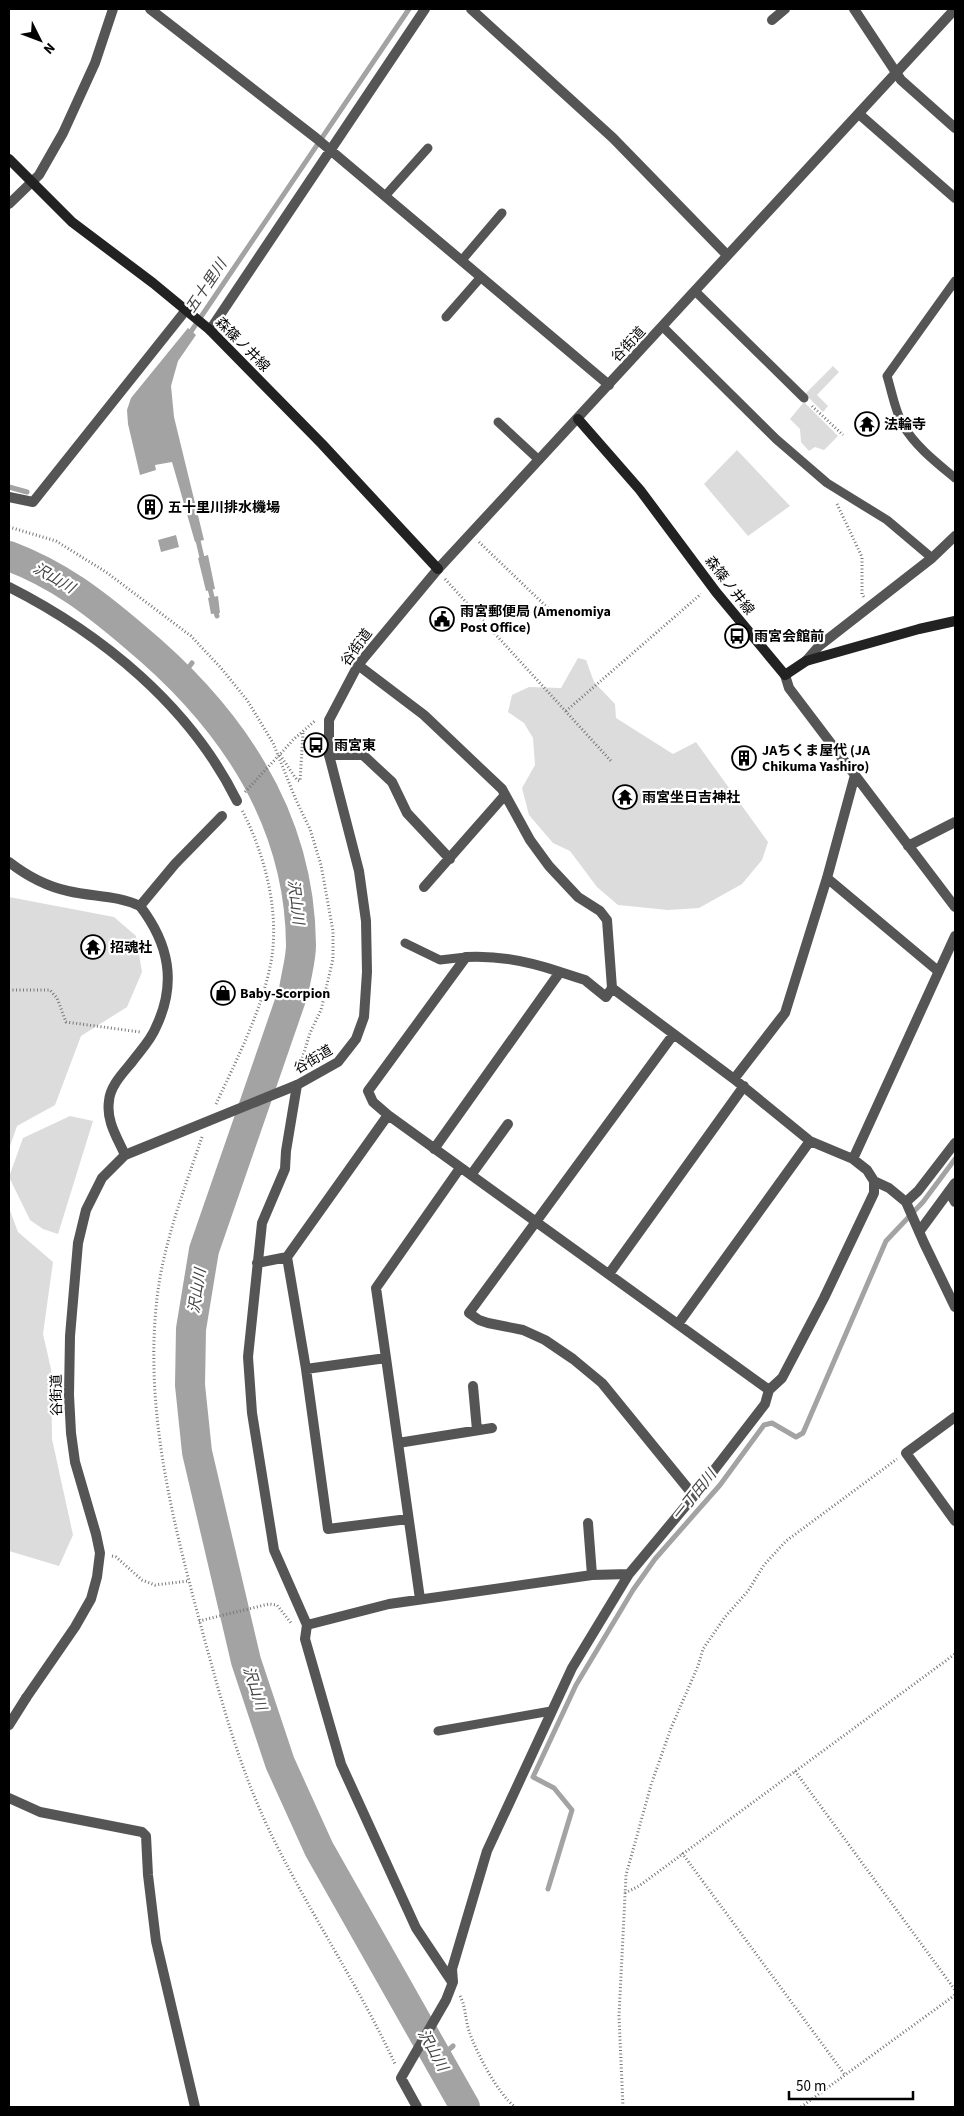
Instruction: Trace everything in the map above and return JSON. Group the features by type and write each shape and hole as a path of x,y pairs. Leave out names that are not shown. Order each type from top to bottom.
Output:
{"main road":[{"name":"森篠ノ井線","path":"9,159 78,226 208,328 322,444 438,569"},
{"name":"森篠ノ井線","path":"578,419 640,490 711,586 785,675"},
{"path":"785,675 806,661 919,629 955,621"}],"street":[{"path":"9,204 39,175 63,133 95,63 112,9"},
{"path":"150,9 329,148 609,385"},
{"path":"208,328 425,9"},
{"path":"471,9 613,138 727,255"},
{"path":"772,20 785,9"},
{"path":"854,9 901,80 955,128"},
{"name":"谷街道","path":"9,1725 75,1627 91,1599 98,1577 100,1553 75,1462 69,1395 70,1336 78,1243 86,1210 102,1178 126,1155 297,1084 338,1062 356,1040 364,1017 367,972 366,920 359,871 329,755 329,720 358,665 438,569 955,9"},
{"path":"859,114 955,198"},
{"path":"9,497 33,502 190,312"},
{"path":"806,661 819,646 932,558 955,536"},
{"path":"9,587 61,615 119,659 182,716 208,750 237,801"},
{"path":"358,665 424,715 502,789 530,840 549,866 578,897 600,911 608,920 612,988 606,997 585,980 535,964 490,956 466,957 368,1091 373,1102 460,1168 769,1390"},
{"path":"785,675 789,688 955,907"},
{"path":"329,755 363,755 392,782 407,813 450,859"},
{"path":"734,1079 785,1013 827,878 855,775"},
{"path":"424,887 505,796"},
{"path":"140,906 175,864 222,816"},
{"path":"908,846 955,822"},
{"path":"9,862 28,876 48,886 69,892 125,899 140,906 154,925 162,943 169,992 152,1034 113,1086 109,1098 111,1124 126,1155"},
{"path":"827,878 938,970"},
{"path":"853,1159 955,936"},
{"path":"434,1149 560,972"},
{"path":"612,988 744,1086 810,1140 853,1159 866,1170 874,1181 889,1188 907,1205 955,1307"},
{"path":"673,1035 469,1313 479,1320 523,1330 546,1340 573,1359 602,1383 694,1496"},
{"path":"297,1084 286,1151 285,1169 262,1223 248,1357 252,1413 274,1550 307,1625 305,1639 341,1764 416,1928 453,1982"},
{"path":"609,1274 744,1086"},
{"path":"257,1263 287,1257 388,1115"},
{"path":"471,1175 508,1124"},
{"path":"678,1324 810,1140"},
{"path":"907,1205 955,1143"},
{"path":"420,1599 376,1288 460,1168"},
{"path":"417,2107 403,2074 446,2000 453,1982 452,1968 486,1851 572,1668 629,1574 694,1496 765,1404 769,1390 782,1378 824,1298 874,1193 874,1181"},
{"path":"919,1232 952,1187"},
{"path":"952,1187 955,1202"},
{"path":"287,1257 306,1369 328,1529 408,1519"},
{"path":"306,1369 386,1358"},
{"path":"473,1386 478,1430"},
{"path":"955,1418 906,1453 955,1520"},
{"path":"398,1443 492,1428"},
{"path":"588,1523 592,1575"},
{"path":"307,1625 389,1604 420,1599 592,1575 629,1574"},
{"path":"9,1798 40,1812 142,1832 146,1836 148,1875 156,1941 195,2107"}],"lane":[{"path":"385,196 428,148"},
{"path":"462,260 502,213"},
{"path":"446,317 481,277"},
{"path":"955,281 887,376 902,424 937,463 955,478"},
{"path":"695,291 804,398"},
{"path":"663,327 776,439 827,484 887,520 932,558"},
{"path":"498,422 539,460"},
{"path":"405,943 440,960 466,957"},
{"path":"438,1731 551,1711"}],"path":[{"path":"804,398 843,434"},
{"path":"827,484 862,558 862,594 870,607"},
{"path":"9,527 56,541 106,572 191,636 221,668 247,700 273,743 277,757 310,829 321,865 333,931 333,959 321,1010 301,1060 297,1084"},
{"path":"478,541 554,614"},
{"path":"444,578 611,761"},
{"path":"566,711 711,586"},
{"path":"216,1104 258,1006 270,962 272,944 273,923 263,863 249,824 237,801 294,738 303,733 323,714"},
{"path":"277,757 300,781 303,733"},
{"path":"9,990 50,990 57,998 66,1022 152,1034"},
{"path":"208,1120 179,1204 163,1262 156,1307 154,1338 153,1363 158,1434 188,1581 217,1691 253,1794 273,1838 403,2074"},
{"path":"623,2107 620,2016 626,1876 651,1785 671,1728 709,1639 748,1591 764,1565 786,1540 906,1453"},
{"path":"100,1553 116,1557 142,1580 155,1585 188,1581"},
{"path":"199,1621 269,1604 277,1605 305,1639"},
{"path":"624,1894 639,1886 955,1654"},
{"path":"795,1771 955,1990"},
{"path":"682,1853 845,2075"},
{"path":"453,1982 463,2002 468,2030 479,2053 506,2100 515,2107"},
{"path":"801,2107 955,1995"}],"shaded area":[{"path":"188,328 196,335 178,361 171,386 174,417 204,540 195,542 172,462 155,465 156,470 140,475 128,424 127,410 131,398"},
{"path":"833,366 839,372 817,395 828,406 823,412 805,394"},
{"path":"804,402 838,436 824,450 815,447 809,451 801,442 800,429 790,419"},
{"path":"737,450 790,506 748,536 704,484"},
{"path":"176,535 179,547 161,552 158,540"},
{"path":"208,555 215,589 206,591 198,558"},
{"path":"218,596 220,613 211,614 208,598"},
{"path":"578,658 586,660 594,682 615,704 616,718 673,754 696,742 768,842 762,860 742,884 699,908 668,910 618,905 597,887 570,851 553,843 529,815 522,788 535,765 533,738 524,723 508,712 512,695 529,687 561,688"},
{"path":"9,897 114,917 136,936 142,972 127,1007 81,1036 55,1105 17,1126 9,1149"},
{"path":"70,1116 93,1121 58,1234 43,1229 30,1220 9,1177 23,1138"},
{"path":"9,1208 18,1232 53,1262 43,1334 51,1369 52,1439 73,1535 59,1566 9,1551"}],"waterway":[{"name":"五十里川","path":"188,336 409,9"},
{"path":"9,487 27,492"},
{"name":"五十里川","path":"197,536 203,562"},
{"name":"沢山川","path":"9,556 60,581 105,612 169,668 201,700 229,735 253,773 273,812 288,854 297,898 301,945 300,956 294,990 204,1250 191,1329 190,1385 197,1452 246,1661 280,1763 319,1849 465,2107"},
{"name":"五十里川","path":"209,585 217,616"},
{"name":"五十里川","path":"181,677 192,663"},
{"name":"一丁田川","path":"548,1889 572,1810 554,1788 533,1777 576,1685 633,1590 655,1559 720,1485 764,1425 772,1423 796,1437 803,1433 886,1241 923,1202 955,1159"},
{"name":"一丁田川","path":"437,2060 453,2046"}],"place":[{"name":"法輪寺","path":"867,424"},
{"name":"五十里川排水機場","path":"150,507"},
{"name":"雨宮郵便局 (Amenomiya Post Office)","path":"442,619"},
{"name":"雨宮会館前","path":"737,636"},
{"name":"雨宮東","path":"316,745"},
{"name":"JAちくま屋代 (JA Chikuma Yashiro)","path":"744,758"},
{"name":"雨宮坐日吉神社","path":"625,797"},
{"name":"招魂社","path":"93,947"},
{"name":"Baby-Scorpion","path":"223,993"}]}
